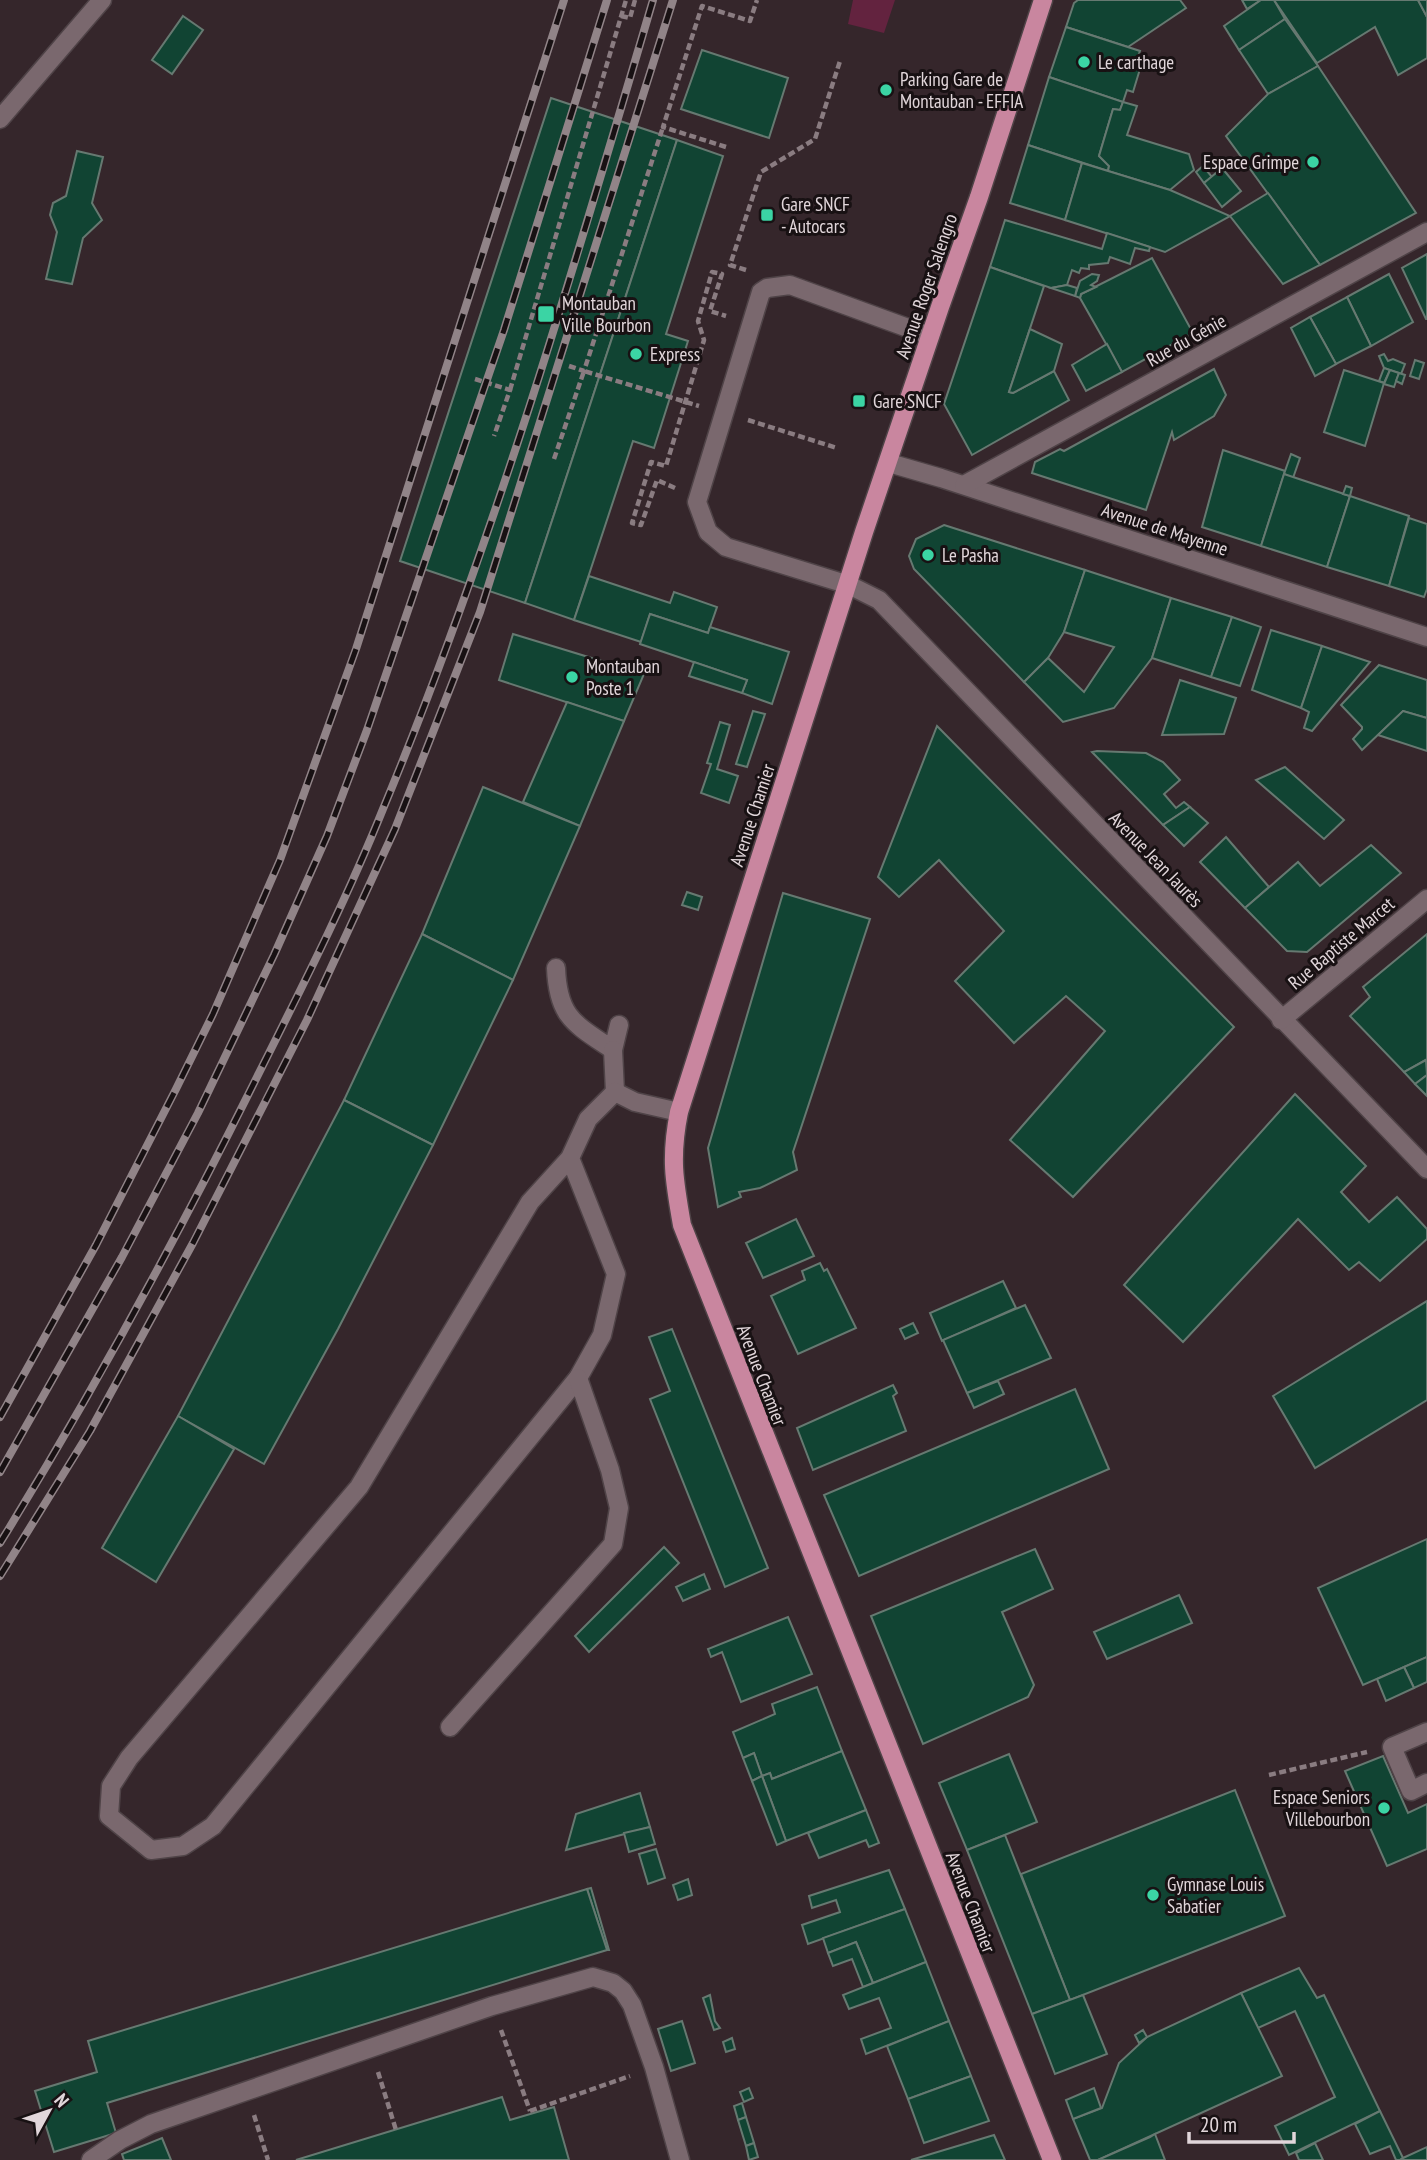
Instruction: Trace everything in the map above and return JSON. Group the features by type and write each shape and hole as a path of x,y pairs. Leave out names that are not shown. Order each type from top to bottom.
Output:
{"main road":[{"name":"Avenue Roger Salengro","path":"849,585 1043,0"},
{"name":"Avenue Chamier","path":"849,585 679,1111 673,1144 673,1174 682,1225 1052,2160"}],"street":[{"path":"0,119 102,0"},
{"name":"Rue du Génie","path":"964,485 1427,232"},
{"path":"697,502 761,292 767,288 790,285 930,336"},
{"name":"Avenue de Mayenne","path":"889,463 964,485 1427,638"},
{"name":"Avenue Jean Jaurès","path":"697,502 708,532 726,547 849,585 878,600 1427,1169"},
{"name":"Rue Baptiste Marcet","path":"1281,1020 1427,899"},
{"path":"556,968 557,991 568,1016 613,1050"},
{"path":"570,1158 615,1274 602,1335 578,1378 213,1826 183,1846 151,1850 109,1816 111,1786 129,1758 359,1487 530,1202 570,1158 588,1118 615,1092 613,1050 620,1025"},
{"path":"615,1092 635,1102 679,1111"},
{"path":"450,1727 613,1544 619,1508 610,1469 578,1378"},
{"path":"1427,1732 1392,1747 1411,1791 1427,1783"},
{"path":"91,2160 120,2140 151,2124 583,1978 604,1979 623,1991 632,2005 654,2067 680,2160"}],"path":[{"path":"494,436 626,0"},
{"path":"621,16 630,18 635,0"},
{"path":"554,458 702,6 707,0"},
{"path":"702,6 750,21 757,0"},
{"path":"752,272 730,265 761,172 815,139 840,61"},
{"path":"663,127 726,148"},
{"path":"697,502 657,480 641,525 632,523 651,462 666,466 704,340 698,321 712,272 722,274 710,311 728,317"},
{"path":"569,366 837,448"},
{"path":"475,379 510,390"},
{"path":"1269,1775 1392,1747"},
{"path":"492,2007 530,2113 654,2067"},
{"path":"371,2048 396,2130"},
{"path":"246,2091 268,2160"}],"shaded area":[{"path":"853,0 895,0 884,33 848,24"}],"building":[{"path":"1078,0 1180,0 1186,8 1128,47 1066,27 1074,3"},
{"path":"1242,0 1261,0 1247,9"},
{"path":"1261,0 1274,0 1285,19 1239,50 1224,26"},
{"path":"1274,0 1418,0 1427,17 1427,58 1398,75 1375,27 1317,63"},
{"path":"1418,0 1427,0 1427,17"},
{"path":"183,16 203,30 172,74 152,60"},
{"path":"1285,19 1318,66 1268,94 1239,50"},
{"path":"1066,27 1140,51 1134,67 1140,69 1133,92 1127,90 1123,102 1049,77"},
{"path":"702,50 788,78 769,138 681,109"},
{"name":"Espace Grimpe","path":"1318,66 1416,213 1320,265 1226,136 1268,94"},
{"path":"1049,77 1123,102 1120,110 1113,109 1099,156 1109,166 1108,171 1028,145"},
{"path":"551,98 677,140 525,603 400,561"},
{"path":"1123,102 1137,106 1127,135 1189,154 1194,170 1170,190 1108,171 1109,166 1099,156 1113,109 1120,110"},
{"path":"677,140 723,156 666,334 688,341 654,448 633,441 574,620 525,603"},
{"path":"1028,145 1082,163 1065,220 1010,203"},
{"path":"77,151 103,157 92,203 102,220 83,238 72,284 46,279 57,232 50,215 53,203 66,196"},
{"path":"1082,163 1170,190 1230,216 1165,252 1065,220"},
{"path":"1203,166 1212,177 1204,183 1196,172"},
{"path":"1222,168 1241,191 1222,207 1204,183"},
{"path":"1268,193 1320,265 1283,284 1230,216"},
{"path":"1005,220 1102,249 1107,233 1150,247 1149,251 1135,248 1130,264 1110,257 1108,263 1089,265 1089,269 1081,268 1079,273 1072,270 1067,285 1051,288 990,267"},
{"path":"1427,254 1427,319 1426,319 1402,268"},
{"path":"1152,258 1193,333 1122,372 1080,298 1081,294"},
{"path":"990,267 1044,286 1009,392 1013,393 1054,371 1069,400 972,455 944,404"},
{"path":"1092,274 1099,275 1097,281 1091,285 1096,287 1081,294 1080,298 1075,296 1080,281"},
{"path":"1389,274 1413,322 1371,346 1347,297"},
{"path":"1067,285 1077,288 1075,296 1051,288"},
{"path":"1347,297 1371,346 1336,364 1310,317"},
{"path":"1310,317 1336,364 1315,376 1291,328"},
{"path":"1030,329 1062,344 1054,371 1013,393 1009,392"},
{"path":"1107,344 1122,372 1086,391 1072,365"},
{"path":"1384,354 1388,361 1393,359 1405,364 1401,374 1384,368 1379,356"},
{"path":"1415,360 1424,363 1419,379 1410,376"},
{"path":"1384,368 1390,370 1384,383 1379,381"},
{"path":"1214,369 1226,395 1214,416 1174,440 1172,432 1146,510 1032,473 1035,462 1060,449 1064,451"},
{"path":"1344,370 1384,383 1365,446 1324,432"},
{"path":"1390,370 1399,373 1394,387 1384,384"},
{"path":"1399,373 1405,375 1402,384 1396,381"},
{"path":"1223,450 1285,471 1261,546 1202,527"},
{"path":"1291,454 1300,458 1293,478 1284,474"},
{"path":"1284,474 1350,496 1327,567 1261,546"},
{"path":"1346,486 1352,488 1350,496 1343,494"},
{"path":"1350,496 1409,516 1389,586 1327,567"},
{"path":"1409,518 1427,524 1427,589 1424,597 1389,586"},
{"path":"944,525 1085,570 1064,632 1048,658 1024,682 914,569 909,556 916,539"},
{"path":"1085,570 1171,598 1152,658 1114,708 1063,722 1024,682 1048,658 1084,692 1114,647 1064,632"},
{"path":"589,576 670,603 674,592 717,607 708,633 650,614 641,642 574,620"},
{"path":"1171,598 1232,617 1211,677 1152,658"},
{"path":"650,614 708,633 710,627 789,652 772,704 742,693 747,680 640,644"},
{"path":"1232,617 1261,627 1240,686 1211,677"},
{"path":"1271,630 1322,646 1301,708 1252,690"},
{"name":"Montauban Poste 1","path":"513,634 644,674 624,721 499,680"},
{"path":"1322,646 1370,662 1312,731 1304,728 1309,712 1301,708"},
{"path":"694,662 747,680 742,693 689,676"},
{"path":"1379,665 1427,680 1427,718 1403,711 1362,750 1353,739 1362,727 1341,705"},
{"path":"1180,680 1236,698 1224,734 1162,735"},
{"path":"567,702 624,721 580,826 523,802"},
{"path":"753,711 765,714 747,767 736,764"},
{"path":"1403,711 1427,718 1427,751 1378,735"},
{"path":"720,722 730,725 717,769 738,776 729,803 701,793 711,764 707,763"},
{"path":"937,726 1234,1027 1073,1197 1010,1140 1105,1031 1066,996 1014,1043 955,981 1004,931 939,860 899,897 878,877"},
{"path":"1092,752 1146,753 1163,762 1180,780 1164,794 1176,808 1184,802 1190,807 1163,825"},
{"path":"1285,767 1344,820 1324,839 1256,780"},
{"path":"483,787 580,826 513,980 422,934"},
{"path":"1190,807 1208,823 1184,846 1163,825"},
{"path":"1226,837 1269,887 1245,908 1200,862"},
{"path":"1371,845 1401,873 1307,952 1287,951 1245,908 1298,862 1320,886"},
{"path":"687,892 702,897 698,910 682,905"},
{"path":"783,893 870,919 793,1152 797,1170 760,1188 739,1192 741,1197 718,1207 708,1148"},
{"path":"422,934 513,980 433,1145 344,1100"},
{"path":"1427,934 1427,1059 1404,1072 1350,1016 1370,997 1363,987"},
{"path":"1426,1060 1427,1075 1415,1084 1404,1072"},
{"path":"1427,1075 1427,1096 1415,1084"},
{"path":"1295,1094 1366,1166 1341,1192 1369,1222 1397,1197 1427,1229 1427,1239 1380,1281 1359,1262 1349,1270 1298,1219 1183,1342 1124,1285"},
{"path":"344,1100 433,1145 338,1329 264,1464 178,1416"},
{"path":"796,1219 814,1256 763,1278 746,1243"},
{"path":"820,1263 824,1271 827,1269 856,1328 798,1354 771,1296 805,1280 802,1271"},
{"path":"1003,1281 1016,1308 942,1341 930,1313"},
{"path":"1427,1301 1427,1400 1315,1468 1273,1396"},
{"path":"1025,1305 1051,1358 967,1393 943,1340"},
{"path":"913,1323 918,1333 905,1339 900,1329"},
{"path":"672,1329 768,1568 725,1587 650,1399 670,1391 649,1337"},
{"path":"998,1381 1004,1394 974,1408 967,1393"},
{"path":"893,1385 897,1393 893,1396 906,1431 813,1470 797,1428"},
{"path":"1075,1389 1109,1469 859,1576 824,1495"},
{"path":"178,1416 234,1449 156,1582 102,1548"},
{"path":"1427,1539 1427,1657 1363,1685 1318,1588"},
{"path":"664,1547 679,1563 589,1652 575,1636"},
{"path":"1035,1549 1053,1589 1002,1612 1034,1685 1028,1697 923,1744 871,1616"},
{"path":"704,1574 710,1589 683,1601 676,1587"},
{"path":"1179,1595 1192,1623 1107,1659 1094,1632"},
{"path":"788,1617 812,1674 741,1702 722,1652 711,1657 708,1649"},
{"path":"1427,1657 1427,1682 1414,1688 1404,1667"},
{"path":"1404,1667 1414,1688 1386,1701 1377,1679"},
{"path":"817,1687 842,1751 772,1779 770,1773 762,1776 754,1753 743,1758 733,1732 775,1714 772,1704"},
{"path":"842,1751 866,1810 786,1841 762,1776 770,1773 772,1779"},
{"path":"754,1753 762,1776 752,1781 743,1758"},
{"path":"1009,1754 1037,1822 967,1850 939,1783"},
{"name":"Espace Seniors Villebourbon","path":"1383,1756 1408,1813 1427,1804 1427,1849 1387,1866 1345,1771"},
{"path":"762,1776 786,1841 777,1845 752,1781"},
{"name":"Gymnase Louis Sabatier","path":"1235,1790 1285,1916 1070,2000 1021,1874"},
{"path":"640,1793 650,1827 566,1850 576,1814"},
{"path":"866,1810 879,1843 869,1847 866,1840 819,1858 808,1833"},
{"path":"650,1827 655,1844 629,1852 624,1833"},
{"path":"1005,1835 1070,2000 1032,2014 967,1850"},
{"path":"656,1849 665,1878 648,1884 639,1854"},
{"path":"889,1870 905,1909 808,1944 802,1925 840,1912 836,1900 812,1908 809,1896"},
{"path":"688,1879 692,1895 678,1900 673,1885"},
{"path":"591,1888 609,1950 587,1889"},
{"path":"587,1889 607,1950 107,2103 116,2133 54,2152 35,2091 97,2072 88,2041"},
{"path":"905,1909 926,1962 873,1983 856,1942 828,1953 823,1938"},
{"path":"856,1942 873,1983 863,1987 852,1959 833,1966 828,1953"},
{"path":"926,1962 949,2021 866,2054 861,2039 891,2028 879,1998 849,2009 843,1995"},
{"path":"1299,1968 1317,1998 1324,1995 1380,2111 1289,2155 1275,2126 1335,2097 1295,2011 1258,2028 1241,1993"},
{"path":"1241,1993 1282,2076 1098,2160 1090,2160 1073,2119 1102,2108 1119,2063 1147,2037"},
{"path":"710,1995 715,2021 720,2028 714,2030 703,1998"},
{"path":"1083,1995 1107,2054 1055,2074 1032,2014"},
{"path":"682,2021 695,2063 671,2071 658,2029"},
{"path":"949,2021 971,2076 908,2099 887,2046"},
{"path":"1143,2030 1147,2037 1139,2043 1135,2035"},
{"path":"732,2038 735,2049 726,2052 723,2042"},
{"path":"971,2076 989,2121 924,2143 908,2099"},
{"path":"749,2088 753,2098 744,2102 740,2092"},
{"path":"1094,2088 1101,2108 1073,2119 1066,2100"},
{"path":"502,2097 510,2120 554,2107 569,2160 296,2160"},
{"path":"742,2103 746,2117 738,2120 734,2106"},
{"path":"1380,2111 1403,2158 1400,2160 1396,2160 1390,2146 1370,2154 1355,2124"},
{"path":"746,2117 754,2143 746,2146 738,2120"},
{"path":"1155,2134 1165,2160 1098,2160 1150,2137"},
{"path":"994,2135 1005,2160 911,2160"},
{"path":"162,2138 171,2160 124,2160 122,2154"},
{"path":"754,2143 758,2157 749,2160 746,2146"},
{"path":"1315,2143 1323,2160 1299,2160 1296,2153"},
{"path":"1427,2147 1427,2160 1400,2160 1403,2158"}],"railway":[{"path":"0,1417 96,1245 176,1089 213,1014 280,860 356,649 564,0"},
{"path":"0,1472 122,1257 198,1113 274,955 327,836 367,730 504,330 607,0"},
{"path":"0,1543 134,1313 197,1196 306,978 369,843 423,710 495,510 561,306 653,0"},
{"path":"0,1576 90,1431 193,1243 307,1020 395,829 480,612 673,0"}],"place":[{"name":"Le carthage","path":"1084,62"},
{"name":"Parking Gare de Montauban - EFFIA","path":"886,90"},
{"name":"Espace Grimpe","path":"1313,162"},
{"name":"Gare SNCF - Autocars","path":"767,215"},
{"name":"Montauban Ville Bourbon","path":"546,314"},
{"name":"Express","path":"636,354"},
{"name":"Gare SNCF","path":"859,401"},
{"name":"Le Pasha","path":"928,555"},
{"name":"Montauban Poste 1","path":"572,677"},
{"name":"Espace Seniors Villebourbon","path":"1384,1808"},
{"name":"Gymnase Louis Sabatier","path":"1153,1895"}]}
